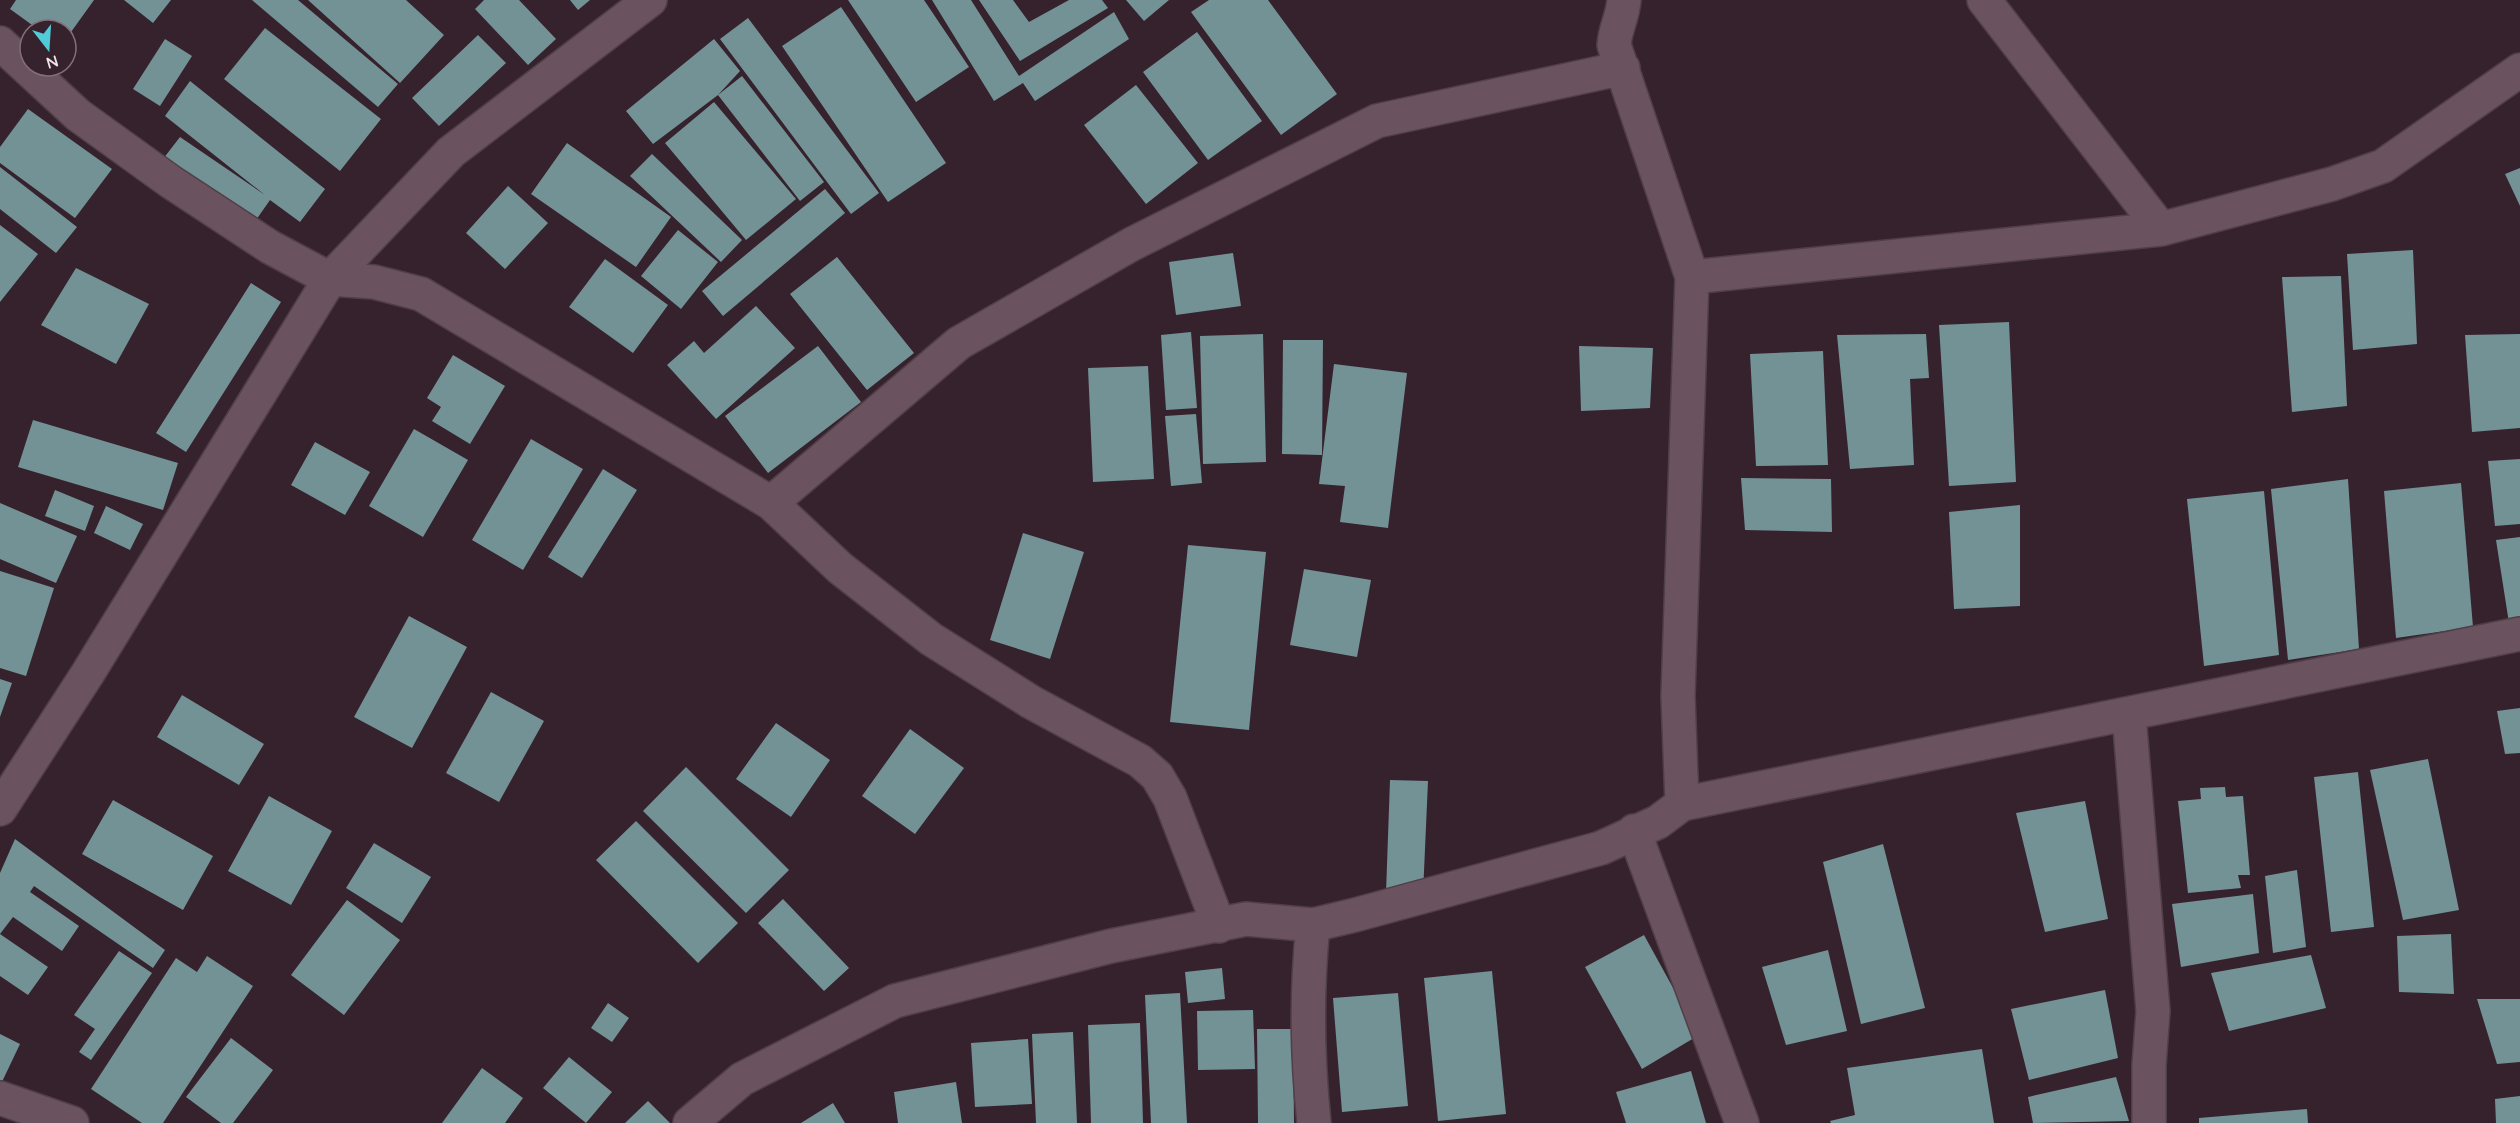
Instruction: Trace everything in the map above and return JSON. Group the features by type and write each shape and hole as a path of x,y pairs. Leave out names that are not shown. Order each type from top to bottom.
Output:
{"street":[{"path":"0,809 88,673 330,279 451,152 650,0"},
{"path":"1624,0 1623,15 1615,32 1614,45 1692,277 1678,696 1682,804"},
{"path":"1984,0 2161,229"},
{"path":"0,43 78,115 161,175 270,247 330,279 374,282 421,294 771,503 840,568 931,639 1031,702 1140,761 1157,776 1170,798 1219,926"},
{"path":"771,503 959,343 1132,243 1377,121 1623,68"},
{"path":"1692,277 2161,229 2332,184 2383,166 2520,70"},
{"path":"690,1123 742,1079 895,1001 1111,946 1246,919 1312,925 1601,848 1658,822 1682,804 2520,634"},
{"path":"2129,715 2153,1011 2149,1065 2149,1123"},
{"path":"1634,831 1742,1123"},
{"path":"1312,925 1306,987 1307,1050 1314,1123"},
{"path":"0,1098 72,1123"}],"building":[{"path":"16,0 94,0 78,22 78,18 22,18 10,9"},
{"path":"124,0 171,0 153,23"},
{"path":"252,0 298,0 398,84 378,107"},
{"path":"308,0 406,0 444,35 400,83"},
{"path":"484,0 519,0 556,39 528,65 475,9"},
{"path":"570,0 590,0 578,10"},
{"path":"848,0 924,0 969,67 916,102"},
{"path":"932,0 971,0 1019,76 1114,12 1129,39 1035,101 1023,83 994,101"},
{"path":"979,0 1013,0 1029,22 1069,0 1102,0 1108,8 1020,61"},
{"path":"1126,0 1169,0 1144,21"},
{"path":"1209,0 1268,0 1337,94 1281,135 1191,12"},
{"path":"841,7 946,163 888,202 782,46"},
{"path":"748,18 879,193 851,214 720,39"},
{"path":"265,28 381,119 340,171 224,79"},
{"path":"1197,32 1262,121 1208,160 1143,72"},
{"path":"478,35 506,63 439,126 412,98"},
{"path":"165,39 192,56 160,106 133,89"},
{"path":"714,39 740,71 718,95 653,144 626,111"},
{"path":"742,76 824,182 800,201 718,95"},
{"path":"190,81 325,189 300,222 270,200 256,220 163,159 180,137 265,195 165,116"},
{"path":"1136,85 1198,163 1146,204 1084,125"},
{"path":"714,102 796,199 746,240 665,143"},
{"path":"28,109 112,169 75,218 0,163 0,147"},
{"path":"567,143 671,217 636,267 531,194"},
{"path":"652,154 742,240 721,262 630,176"},
{"path":"0,167 77,227 56,253 0,209"},
{"path":"2520,168 2520,206 2505,174"},
{"path":"508,186 548,223 505,269 466,233"},
{"path":"825,189 845,213 723,316 702,291"},
{"path":"0,225 38,254 0,302"},
{"path":"678,230 718,262 681,309 641,276"},
{"path":"2413,250 2417,344 2353,350 2347,254"},
{"path":"1233,253 1241,306 1176,315 1169,262"},
{"path":"837,257 914,353 867,390 790,294"},
{"path":"605,259 668,305 633,353 569,307"},
{"path":"76,268 149,304 116,364 41,325"},
{"path":"2341,276 2347,406 2292,412 2282,277"},
{"path":"251,283 281,302 186,452 156,433"},
{"path":"756,306 795,348 716,419 667,365 694,341 704,353"},
{"path":"2009,322 2016,482 1949,486 1939,325"},
{"path":"1191,332 1197,408 1166,410 1161,335"},
{"path":"1263,334 1266,462 1203,464 1200,336"},
{"path":"1926,334 1929,378 1910,379 1914,465 1850,469 1837,335"},
{"path":"2520,334 2520,428 2472,432 2465,335"},
{"path":"1283,340 1323,340 1322,455 1282,454"},
{"path":"818,346 861,402 768,473 725,416"},
{"path":"1579,346 1653,348 1650,408 1581,411"},
{"path":"1823,351 1828,465 1756,466 1750,354"},
{"path":"453,355 505,386 470,444 432,421 441,407 427,398"},
{"path":"1334,364 1407,373 1388,528 1340,522 1345,486 1319,484"},
{"path":"1148,366 1154,479 1093,482 1088,368"},
{"path":"1196,414 1202,483 1171,486 1165,416"},
{"path":"33,420 178,463 163,510 18,467"},
{"path":"414,429 468,460 423,537 369,506"},
{"path":"531,439 583,469 523,570 472,540"},
{"path":"315,442 370,472 345,515 291,485"},
{"path":"2520,459 2520,524 2495,526 2488,461"},
{"path":"603,469 637,490 582,578 548,557"},
{"path":"1741,478 1831,479 1832,532 1745,530"},
{"path":"2348,479 2359,649 2288,660 2271,489"},
{"path":"2461,483 2473,627 2396,638 2384,491"},
{"path":"55,490 94,506 85,531 45,516"},
{"path":"2264,491 2279,655 2204,666 2187,499"},
{"path":"0,503 77,536 56,583 0,559"},
{"path":"2020,505 2020,606 1954,609 1949,512"},
{"path":"106,506 143,524 130,550 94,533"},
{"path":"1023,533 1084,552 1050,659 990,640"},
{"path":"2520,537 2520,622 2509,623 2496,540"},
{"path":"1188,545 1266,552 1249,730 1170,722"},
{"path":"1304,569 1371,580 1357,657 1290,645"},
{"path":"0,571 54,588 26,676 0,668"},
{"path":"409,616 467,647 412,748 354,717"},
{"path":"0,679 12,683 0,717"},
{"path":"491,692 544,721 499,802 446,773"},
{"path":"182,695 264,744 239,785 157,737"},
{"path":"2520,708 2520,753 2505,754 2497,711"},
{"path":"776,723 830,760 791,817 736,779"},
{"path":"910,729 964,768 915,834 862,796"},
{"path":"2428,759 2459,910 2403,920 2370,770"},
{"path":"686,767 789,870 746,913 643,811"},
{"path":"2358,772 2374,927 2331,932 2314,777"},
{"path":"1390,780 1428,781 1423,894 1386,893"},
{"path":"2225,787 2226,797 2243,796 2250,875 2238,875 2241,888 2188,893 2178,801 2201,799 2200,788"},
{"path":"269,796 332,831 291,905 228,871"},
{"path":"113,800 213,856 183,910 82,854"},
{"path":"2085,801 2108,919 2045,932 2016,813"},
{"path":"636,821 738,923 698,963 596,860"},
{"path":"15,839 165,950 153,968 34,886 30,892 79,926 62,951 13,917 0,934 0,873"},
{"path":"374,843 431,877 402,923 346,888"},
{"path":"1883,844 1925,1008 1861,1024 1823,862"},
{"path":"2297,870 2306,947 2273,953 2265,876"},
{"path":"2253,894 2259,953 2181,967 2172,904"},
{"path":"783,899 849,968 824,991 758,923"},
{"path":"347,900 400,940 344,1015 291,975"},
{"path":"0,934 48,967 28,995 0,976"},
{"path":"2451,934 2454,994 2399,992 2397,936"},
{"path":"1644,935 1699,1035 1642,1069 1585,967"},
{"path":"1828,950 1847,1031 1786,1045 1762,967"},
{"path":"119,951 152,973 91,1060 79,1052 95,1029 74,1015"},
{"path":"2311,955 2326,1008 2229,1031 2211,973"},
{"path":"207,956 253,986 163,1123 142,1123 91,1089 176,958 197,972"},
{"path":"1222,968 1225,999 1188,1003 1185,972"},
{"path":"1492,971 1506,1114 1438,1121 1424,978"},
{"path":"2105,990 2118,1058 2029,1080 2011,1009"},
{"path":"1180,993 1187,1123 1151,1123 1145,995"},
{"path":"1398,993 1408,1106 1342,1112 1333,998"},
{"path":"2477,999 2520,999 2520,1062 2497,1064"},
{"path":"608,1003 629,1018 612,1042 591,1028"},
{"path":"1253,1010 1255,1069 1198,1070 1197,1011"},
{"path":"1140,1023 1143,1123 1091,1123 1088,1025"},
{"path":"1257,1029 1293,1029 1294,1123 1258,1123"},
{"path":"1073,1032 1077,1123 1036,1123 1032,1034"},
{"path":"0,1034 20,1044 0,1086"},
{"path":"231,1038 273,1070 233,1123 221,1123 186,1097"},
{"path":"1028,1039 1032,1104 975,1107 971,1043"},
{"path":"1982,1049 1994,1123 1831,1123 1830,1121 1855,1115 1847,1068"},
{"path":"569,1057 612,1092 586,1123 543,1088"},
{"path":"482,1068 523,1098 505,1123 442,1123"},
{"path":"1691,1071 1706,1123 1626,1123 1616,1092"},
{"path":"2116,1077 2129,1121 2033,1123 2028,1097"},
{"path":"956,1082 962,1123 898,1123 894,1092"},
{"path":"2520,1096 2520,1123 2496,1123 2495,1099"},
{"path":"648,1101 670,1123 625,1123"},
{"path":"833,1103 845,1123 801,1123"},
{"path":"2307,1109 2308,1123 2199,1123 2199,1118"}]}
